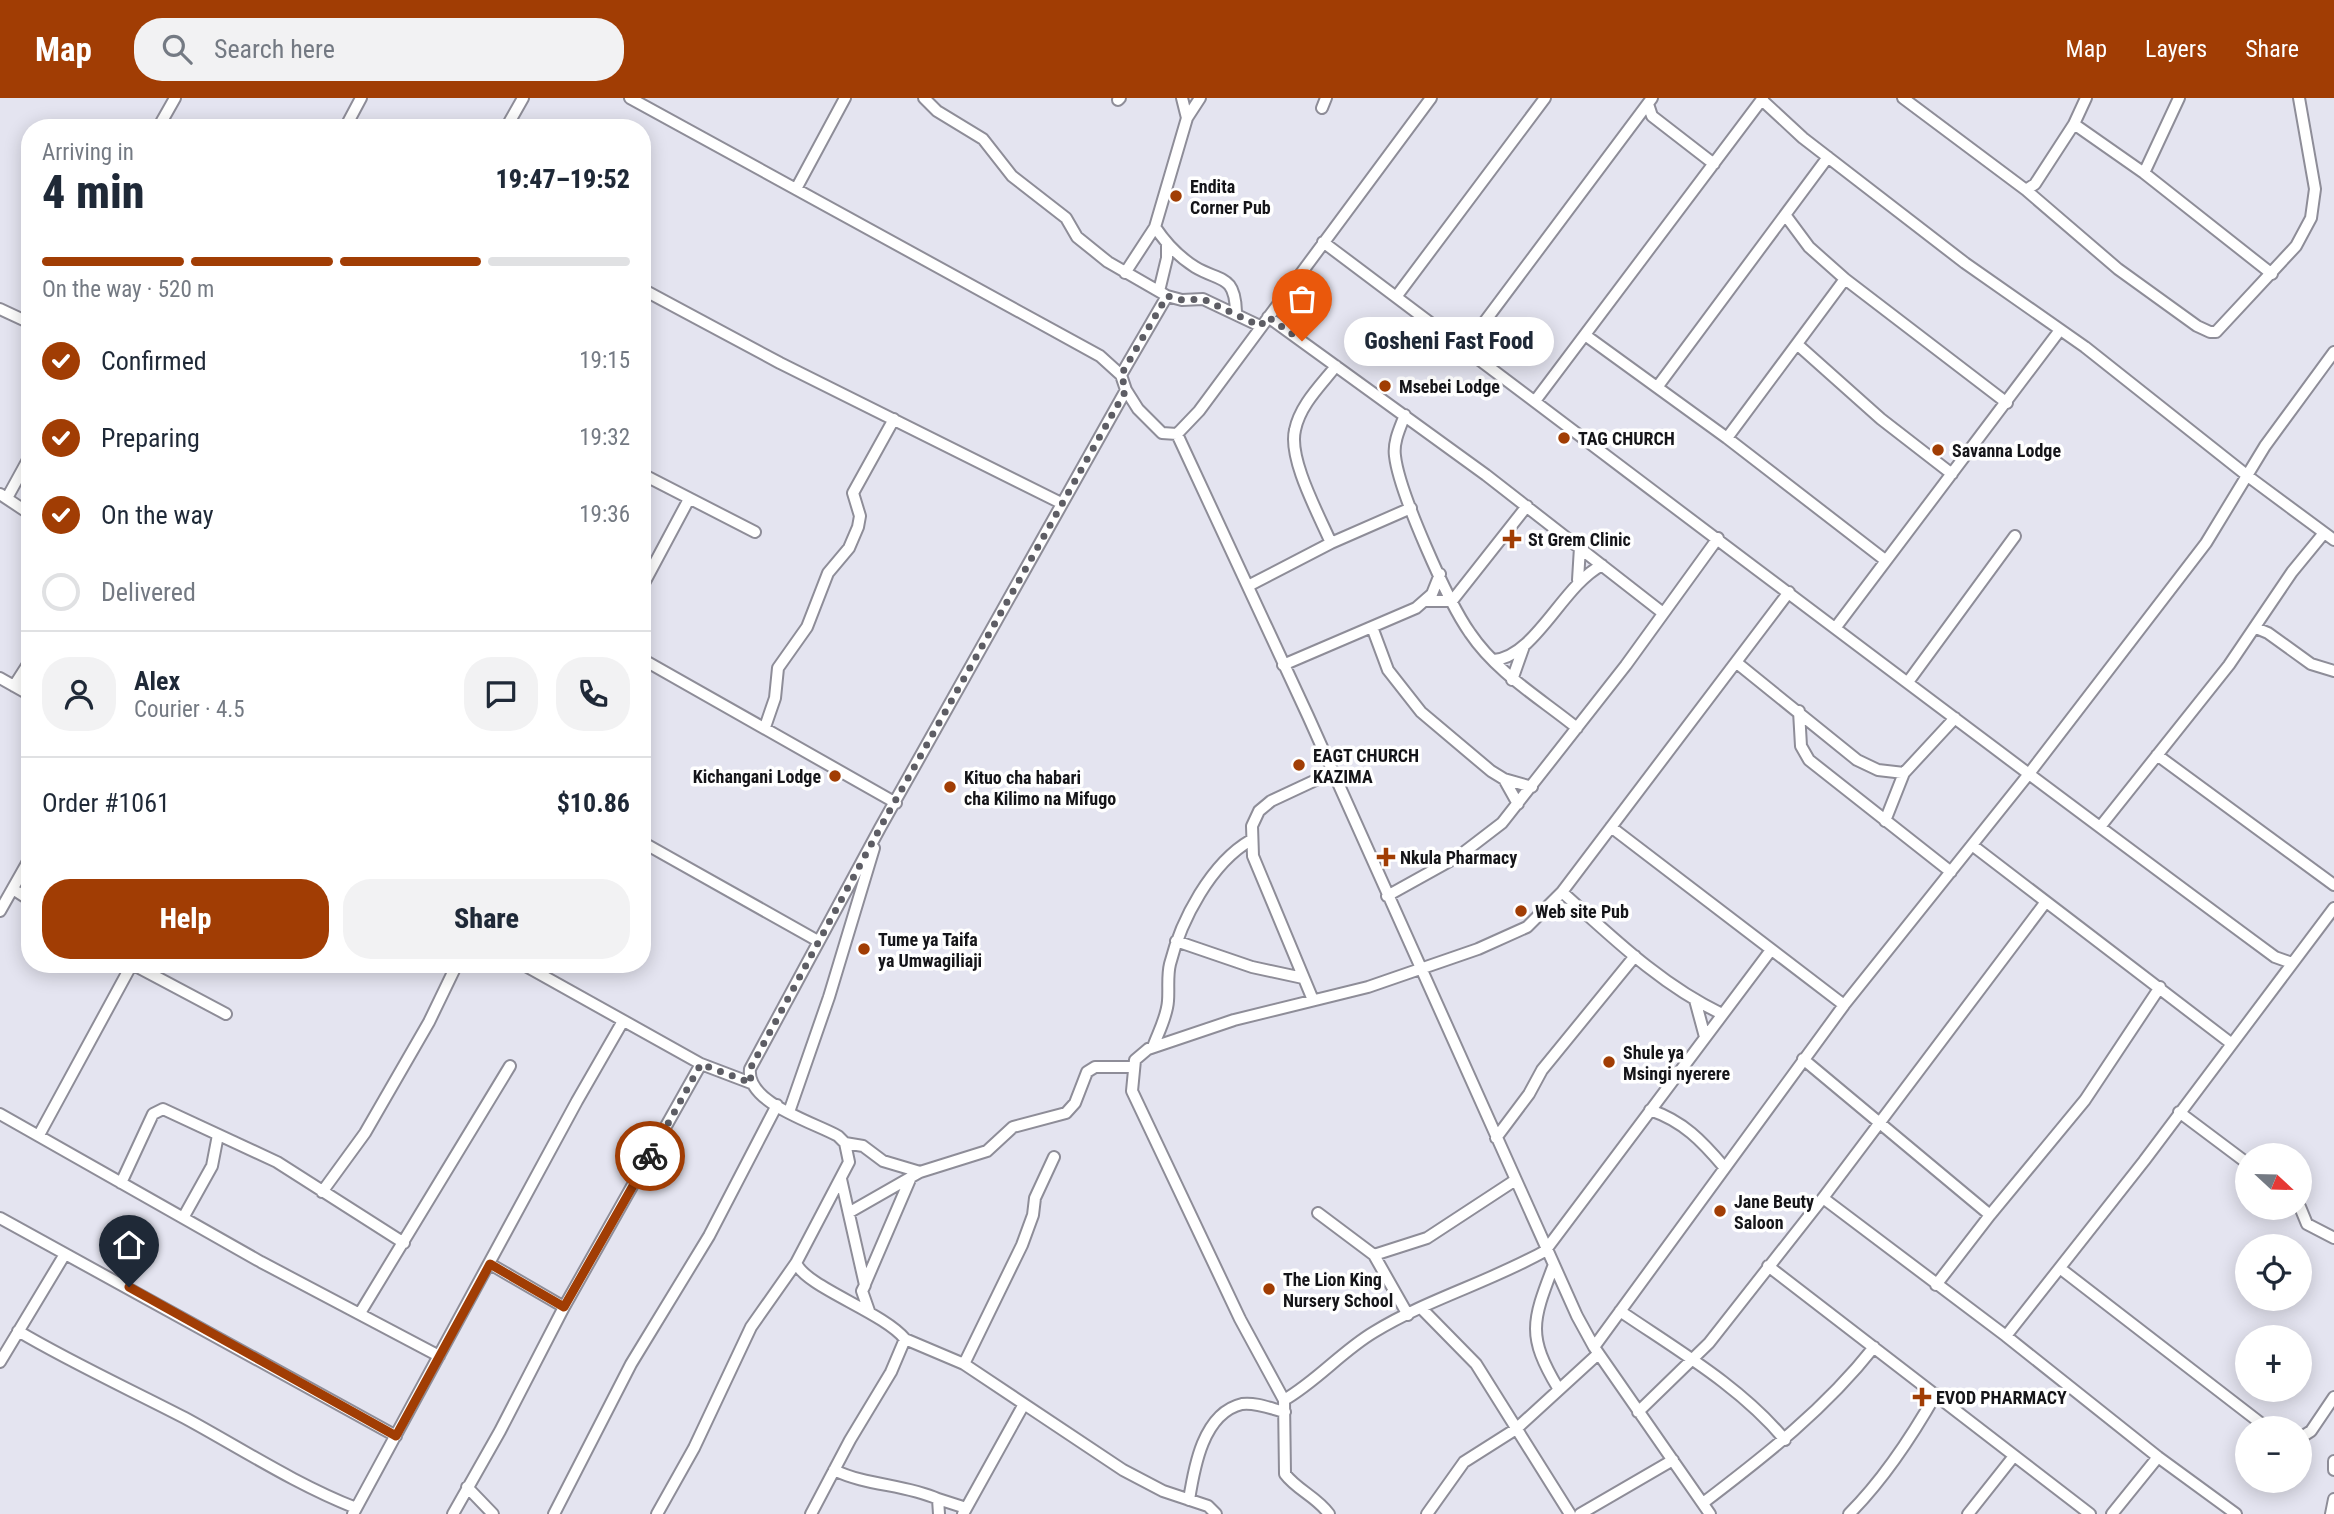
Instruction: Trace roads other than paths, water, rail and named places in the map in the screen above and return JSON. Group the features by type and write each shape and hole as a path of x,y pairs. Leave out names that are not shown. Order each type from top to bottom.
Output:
{"street":[{"path":"163,119 175,98"},
{"path":"350,119 361,98"},
{"path":"511,119 523,98"},
{"path":"796,189 845,98"},
{"path":"924,98 937,111 983,139 1012,176 1070,222 1077,237 1125,273 1182,300 1203,299 1264,321 1336,366 1527,506 1663,613"},
{"path":"1182,98 1187,118"},
{"path":"1125,273 1154,227 1187,118 1200,98"},
{"path":"1177,434 1199,411 1431,98"},
{"path":"1396,297 1545,98"},
{"path":"1903,98 2026,190 2118,270 2210,332 2223,328 2272,274 2301,238 2314,209 2315,189 2299,98"},
{"path":"2026,190 2035,184 2074,124 2085,98"},
{"path":"2144,173 2179,98"},
{"path":"1535,401 1763,99 1828,157 1965,263 2060,330 2334,540"},
{"path":"637,100 1100,356 1121,375 1126,390 1152,426 1162,433 1177,434"},
{"path":"1465,348 1650,101"},
{"path":"1650,101 1652,116 1714,164"},
{"path":"2074,124 2144,173 2272,274"},
{"path":"1658,386 1828,157"},
{"path":"1786,215 1809,247 1845,279 2007,403"},
{"path":"1154,227 1167,243 1195,267 1218,275 1230,285 1236,312"},
{"path":"1323,242 1535,401 1617,467 1718,538 1836,627 2028,775 2275,957 2292,963"},
{"path":"1121,375 1163,293 1167,243"},
{"path":"1727,438 1845,279"},
{"path":"651,294 780,363 1061,503"},
{"path":"0,309 21,319"},
{"path":"1836,627 2060,330"},
{"path":"1585,335 1658,386 1885,560"},
{"path":"1798,345 1881,419 1952,474"},
{"path":"1427,1514 1464,1462 1516,1429 1596,1351 1620,1311 1803,1059 2028,775 2206,543 2249,477 2275,430 2334,352"},
{"path":"1331,543 1297,460 1293,442 1306,404 1336,366"},
{"path":"751,1083 750,1069 818,941 1126,390"},
{"path":"1405,415 1395,447 1395,458 1411,508 1451,601 1470,633 1512,680 1577,728"},
{"path":"765,727 775,698 778,668 807,627 828,573 849,548 860,521 853,492 894,419"},
{"path":"1177,434 1333,772 1545,1251 1596,1351 1710,1514"},
{"path":"21,469 3,496 21,508"},
{"path":"651,479 755,532"},
{"path":"651,570 689,499"},
{"path":"1451,601 1527,506"},
{"path":"1248,586 1331,543 1411,508"},
{"path":"1396,514 1419,525"},
{"path":"2099,827 2256,628 2292,572 2324,533"},
{"path":"1908,682 2015,536"},
{"path":"1387,896 1483,839 1518,804 1718,538"},
{"path":"1578,580 1580,548"},
{"path":"1494,660 1510,657 1524,646 1578,580 1602,565"},
{"path":"1427,601 1440,574"},
{"path":"1329,1514 1314,1497 1291,1482 1286,1475 1284,1400 1240,1319 1132,1091 1132,1067 1140,1054 1153,1047 1234,1020 1422,970 1527,927 1551,906 1562,892 1789,592"},
{"path":"1283,665 1427,601 1451,601"},
{"path":"1372,627 1388,670 1403,693 1448,736 1504,779 1532,787"},
{"path":"2256,628 2268,633 2303,659 2334,671"},
{"path":"1512,680 1524,646"},
{"path":"1737,663 1870,768 1904,773"},
{"path":"651,664 896,803"},
{"path":"14,686 21,675"},
{"path":"0,678 21,690"},
{"path":"1799,711 1801,746 1809,760 1951,872"},
{"path":"1885,821 1904,773 1955,718"},
{"path":"2157,755 2334,885"},
{"path":"1313,1000 1260,875 1251,840 1252,826 1259,811 1271,801 1333,772"},
{"path":"1504,779 1518,804"},
{"path":"1611,827 1844,1005"},
{"path":"789,1112 840,965 880,828"},
{"path":"1153,1047 1167,1009 1169,968 1177,940 1213,875 1232,852 1251,840"},
{"path":"1972,845 2232,1044"},
{"path":"651,847 818,941"},
{"path":"0,912 21,874"},
{"path":"13,889 21,894"},
{"path":"1562,892 1635,956 1695,1000 1722,1014"},
{"path":"1638,1412 1709,1343 1824,1198 2045,903"},
{"path":"1551,906 1585,912"},
{"path":"2006,1336 2061,1269 2334,908"},
{"path":"1177,940 1240,963 1303,978"},
{"path":"1284,1400 1310,1384 1372,1333 1508,1272 1545,1251 1771,950"},
{"path":"1496,1138 1529,1094 1542,1070 1635,956"},
{"path":"2275,957 2282,977"},
{"path":"38,1135 127,973"},
{"path":"149,973 226,1014"},
{"path":"322,1192 365,1133 429,1022 453,973"},
{"path":"538,973 701,1064 751,1083 762,1097 824,1128 845,1143 863,1146 883,1161 916,1174"},
{"path":"1936,1285 2085,1100 2160,987"},
{"path":"1695,1000 1705,1037"},
{"path":"18,1331 65,1359 193,1423 299,1483 355,1511 576,1101 623,1021"},
{"path":"1803,1059 1990,1215"},
{"path":"453,1514 517,1401 564,1307 701,1064"},
{"path":"360,1313 510,1066"},
{"path":"850,1212 916,1174 987,1151 1013,1127 1066,1113 1075,1103 1087,1072 1095,1067 1132,1067"},
{"path":"554,1514 631,1364 709,1237 777,1105"},
{"path":"121,1183 153,1114 158,1110 169,1111 243,1149 277,1162 404,1243"},
{"path":"1650,1110 1679,1121 1724,1167"},
{"path":"2179,1112 2235,1154"},
{"path":"0,1114 183,1218 439,1356"},
{"path":"183,1218 212,1166 218,1135"},
{"path":"657,1514 694,1448 751,1327 796,1263 841,1179 849,1162 845,1143"},
{"path":"964,1364 1022,1245 1038,1190 1054,1157"},
{"path":"869,1311 863,1291 865,1285 916,1174"},
{"path":"841,1179 865,1285"},
{"path":"1374,1255 1427,1238 1514,1181"},
{"path":"1824,1198 2006,1336 2158,1457 2236,1514"},
{"path":"1318,1213 1374,1255 1408,1315"},
{"path":"0,1217 396,1436"},
{"path":"2305,1220 2307,1224 2334,1238"},
{"path":"0,1362 65,1254"},
{"path":"796,1263 813,1279 869,1311 905,1339 964,1364 1123,1470 1163,1491 1208,1506 1216,1514"},
{"path":"490,1264 564,1307"},
{"path":"1768,1266 2091,1514"},
{"path":"1553,1267 1540,1302 1535,1327 1541,1359 1558,1388"},
{"path":"2061,1269 2251,1416"},
{"path":"1422,1309 1476,1364 1570,1514"},
{"path":"1620,1311 1693,1358 1763,1416 1785,1440"},
{"path":"811,1514 891,1372 905,1339"},
{"path":"1703,1503 1785,1440 1849,1379 1874,1346"},
{"path":"1849,1514 1870,1493 1899,1454 1936,1394"},
{"path":"2312,1430 2334,1397"},
{"path":"834,1470 861,1481 894,1484 964,1511 1024,1404"},
{"path":"1189,1500 1200,1448 1223,1416 1241,1405 1250,1404 1285,1412"},
{"path":"1968,1514 2014,1455"},
{"path":"2112,1514 2158,1457"},
{"path":"1580,1514 1595,1510 1673,1460"},
{"path":"2334,1461 2334,1470"},
{"path":"467,1488 493,1514"},
{"path":"938,1499 939,1514"},
{"path":"2331,1514 2334,1499"}],"place":[{"name":"Endita Corner Pub","path":"1176,196"},
{"name":"Gosheni Fast Food","path":"1302,341"},
{"name":"Msebei Lodge","path":"1385,386"},
{"name":"TAG CHURCH","path":"1564,438"},
{"name":"Savanna Lodge","path":"1938,450"},
{"name":"St Grem Clinic","path":"1512,539"},
{"name":"EAGT CHURCH KAZIMA","path":"1299,765"},
{"name":"Kichangani Lodge","path":"835,776"},
{"name":"Kituo cha habari cha Kilimo na Mifugo","path":"950,787"},
{"name":"Nkula Pharmacy","path":"1386,857"},
{"name":"Web site Pub","path":"1521,911"},
{"name":"Tume ya Taifa ya Umwagiliaji","path":"864,949"},
{"name":"Shule ya Msingi nyerere","path":"1609,1062"},
{"name":"Jane Beuty Saloon","path":"1720,1211"},
{"name":"The Lion King Nursery School","path":"1269,1289"},
{"name":"EVOD PHARMACY","path":"1922,1397"}]}
